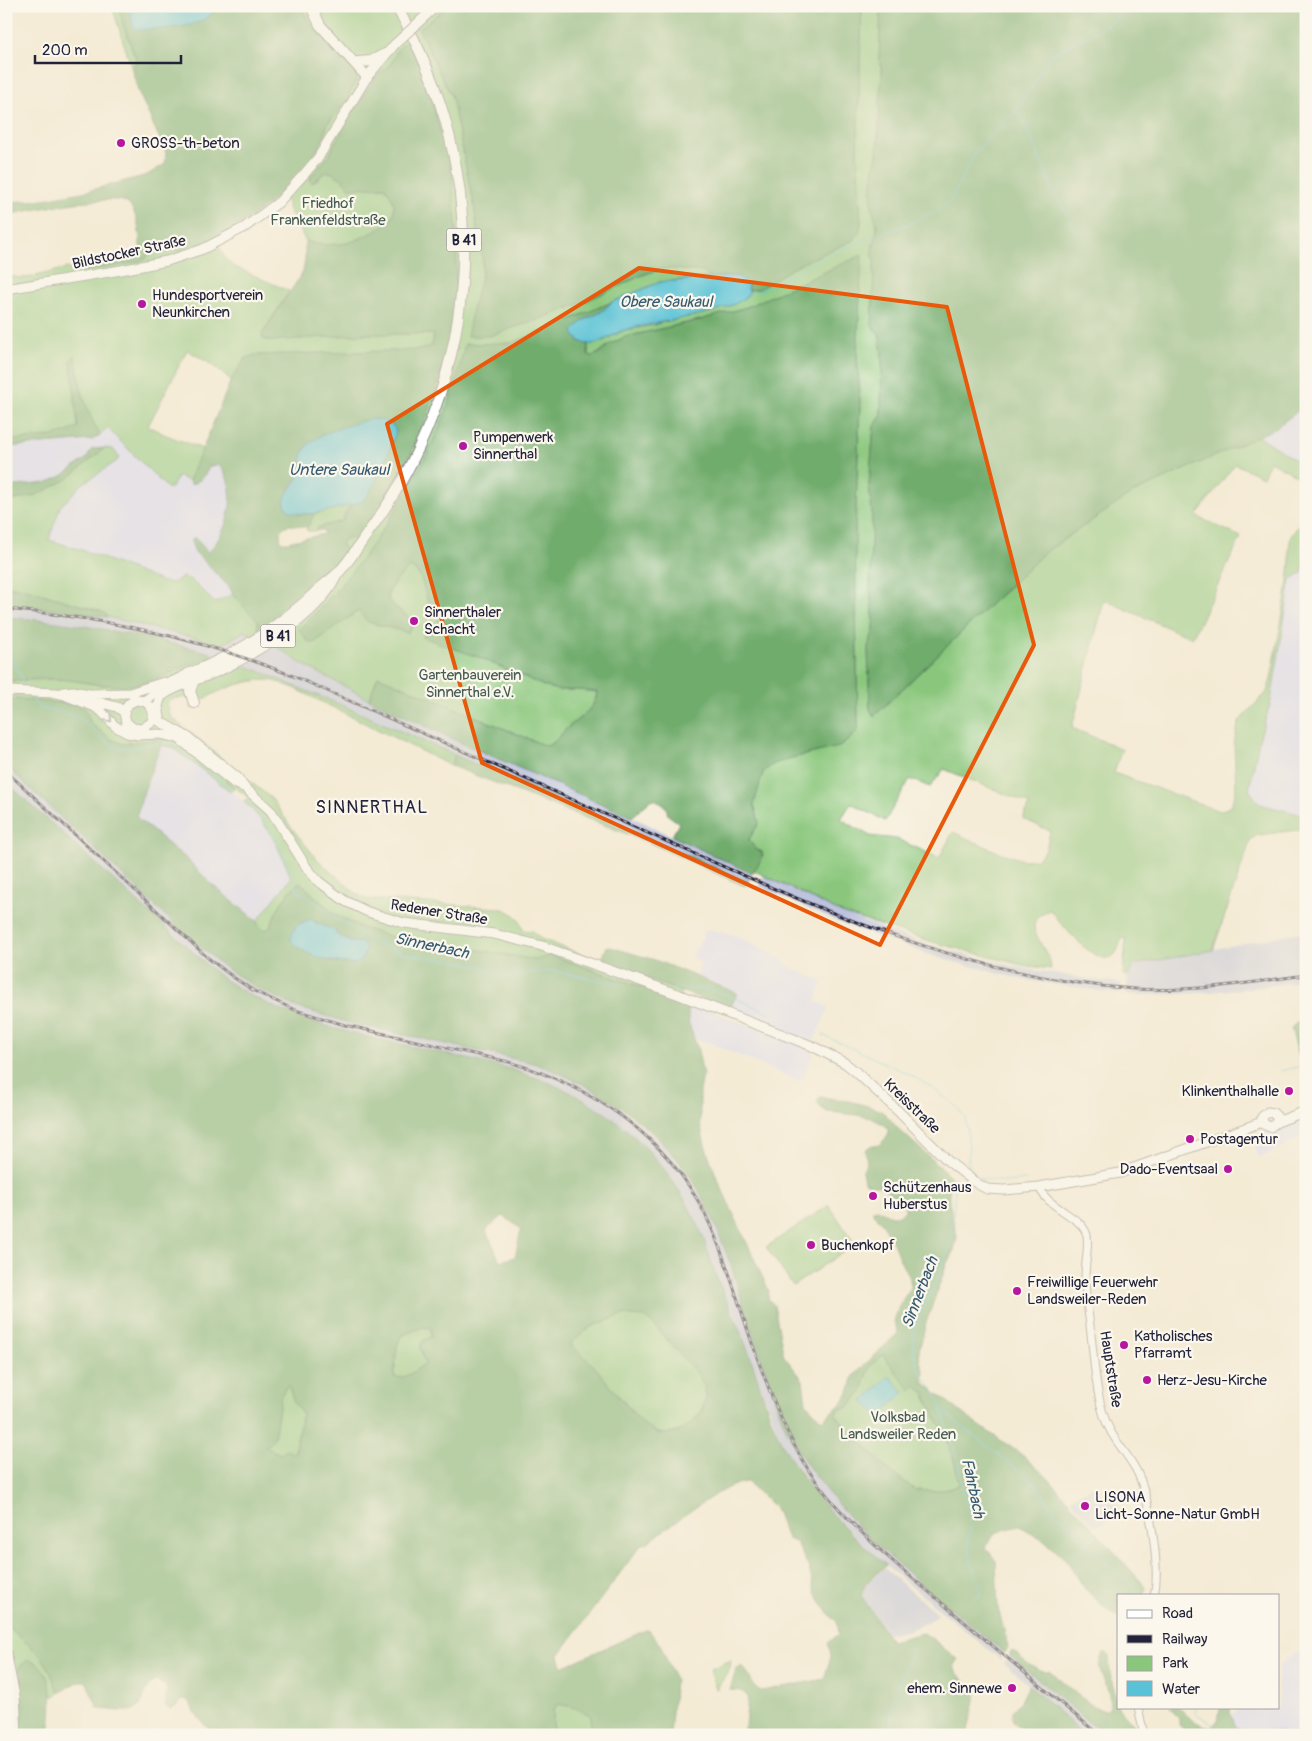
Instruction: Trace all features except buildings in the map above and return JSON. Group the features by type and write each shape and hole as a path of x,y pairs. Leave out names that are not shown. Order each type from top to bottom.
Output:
{"highway":[{"path":"311,6 320,25 368,75"},
{"name":"B 41","path":"161,696 191,677 238,660 280,634 302,618 318,602 388,503 419,449 433,416 445,379 461,301 464,227 461,194 448,125 434,83 417,44 396,6"},
{"path":"355,61 371,61 384,54"},
{"path":"191,677 190,691 194,704"},
{"path":"181,685 190,691"}],"main road":[{"name":"Bildstocker Straße","path":"6,288 167,261 203,249 259,218 279,202 318,158 368,75 384,54 434,8"},
{"name":"B 41","path":"92,694 130,693 191,677"},
{"name":"B 41","path":"6,691 56,693 126,708 136,700 144,701 167,684 191,677"},
{"name":"B 41","path":"56,693 73,691 92,694 119,703 126,708"},
{"path":"67,696 93,706 101,711 115,726 127,733 166,735 180,739"},
{"path":"152,716 154,704 161,696"},
{"path":"161,696 158,706 159,715 176,730"},
{"path":"144,701 150,704 152,716"},
{"name":"B 41","path":"126,708 126,722 133,728 142,729 152,716"},
{"name":"Redener Straße","path":"152,716 160,726 180,739 234,784 244,787"},
{"name":"Redener Straße","path":"152,716 189,738 238,778 244,787 271,811 296,852 318,881 336,896 358,908 378,916 404,922 494,934 534,944 677,994"},
{"name":"Kreisstraße","path":"677,994 812,1046 845,1063 893,1106 948,1161 976,1183 995,1190 1039,1187 1143,1168 1264,1124 1272,1127 1277,1119 1306,1110"},
{"name":"Kreisstraße","path":"1264,1124 1264,1115 1268,1112 1273,1113 1277,1119"},
{"path":"6,1652 14,1697 17,1735"}],"street":[{"name":"Hauptstraße","path":"1039,1187 1049,1202 1082,1226 1086,1235 1085,1277 1101,1406 1111,1433 1135,1468 1143,1486 1157,1567 1154,1594"},
{"path":"1138,1708 1144,1735"}],"highlighted area":[{"path":"639,268 947,307 1034,645 880,945 482,763 387,424"}],"shaded area":[{"path":"1306,405 1306,467 1258,436 1274,429"},
{"path":"107,427 167,488 171,487 178,476 181,476 191,484 204,476 210,466 218,465 224,470 230,490 231,508 224,531 216,545 208,552 202,547 213,570 230,588 233,594 215,603 191,580 172,583 163,582 85,551 48,540 60,507 81,485 117,461 105,448 92,449 87,458 79,465 62,476 46,483 6,487 6,447 92,440"},
{"path":"1306,553 1306,816 1260,804 1249,790 1259,740 1271,701 1291,579 1302,573"},
{"path":"6,604 107,617 200,639 221,646 244,631 258,636 291,655 300,663 369,699 457,741 632,817 750,873 754,870 749,882 336,703 246,666 234,671 212,658 211,653 108,630 6,616"},
{"path":"161,745 172,747 182,753 243,801 264,822 279,847 291,878 257,921 211,884 188,860 136,817"},
{"path":"6,766 186,935 239,978 256,988 283,1002 346,1022 533,1063 550,1069 566,1075 606,1097 644,1127 670,1152 700,1194 718,1231 758,1351 791,1438 802,1456 817,1478 856,1524 886,1553 1005,1653 1000,1659 879,1560 830,1511 809,1484 782,1444 749,1354 716,1276 696,1221 671,1178 660,1163 636,1138 619,1123 579,1096 530,1074 320,1025 279,1010 251,997 217,974 6,782"},
{"path":"764,875 844,914 893,933 940,948 1021,968 1122,983 1120,994 1020,979 936,957 839,922 759,886"},
{"path":"707,929 735,935 780,958 789,967 823,981 816,1001 829,1007 813,1043 730,1009 737,993 697,976 701,963 691,957"},
{"path":"1306,931 1306,980 1253,988 1187,994 1125,995 1128,976 1133,965"},
{"path":"688,1006 697,1006 811,1049 813,1054 803,1078 798,1081 708,1042 695,1039 688,1021"},
{"path":"1306,1115 1306,1135 1267,1155 1257,1158 1254,1135"},
{"path":"1093,1486 1109,1500 1118,1504 1121,1514 1096,1527 1070,1499"},
{"path":"884,1568 938,1614 928,1622 907,1631 888,1634 862,1595 865,1585"},
{"path":"1306,1650 1306,1735 1274,1733 1235,1727 1231,1717 1238,1708 1280,1708 1280,1664 1294,1654"},
{"path":"1010,1656 1104,1735 1084,1735 1004,1663"}],"green space":[{"path":"112,6 119,6 123,24 136,59 133,73"},
{"path":"119,6 301,6 304,14 316,31 357,75 356,81 346,100 328,122 322,141 305,167 282,192 257,213 228,231 195,247 182,251 169,250 163,247 161,241 152,240 147,258 137,262 79,272 76,270 77,268 128,255 140,248 137,222 129,205 117,200 103,200 7,215 6,202 39,200 87,191 147,175 165,164 166,153 138,91 133,73 136,59 123,24"},
{"path":"301,6 448,6 419,29 450,93 453,104 474,205 482,257 481,280 475,301 489,336 579,304 645,274 665,268 704,272 710,277 660,282 510,343 465,344 447,411 416,476 362,559 321,608 299,629 340,624 358,611 408,630 414,626 413,619 410,619 393,605 388,596 391,587 409,567 420,577 428,603 434,607 438,616 438,621 433,629 423,636 478,657 544,686 558,690 597,692 590,708 555,741 546,746 378,676 369,699 300,663 259,637 244,631 221,646 200,639 107,617 106,614 100,611 26,589 6,586 6,502 36,495 66,480 105,448 113,449 119,457 117,461 81,485 60,507 49,540 85,551 163,582 172,583 183,577 191,580 215,603 233,594 258,621 258,632 316,585 343,555 341,544 344,539 362,534 374,512 441,375 447,149 428,84 407,40 398,49 391,64 378,75 368,88 335,142 330,155 311,176 313,183 324,173 330,172 341,178 350,188 385,187 394,204 393,215 380,228 347,243 331,245 305,240 288,208 288,204 280,196 325,135 328,124 338,112 357,76 351,67 318,34 305,16"},
{"path":"448,6 862,6 857,153 861,224 859,233 852,241 798,265 759,289 749,290 746,282 737,276 710,277 704,272 665,268 645,274 579,304 540,319 489,336 467,336 483,265 474,205 451,94 419,29"},
{"path":"862,6 881,6 879,59 882,70 872,209 876,219 877,231 873,240 872,253 882,352 881,417 874,427 869,485 872,511 870,589 874,630 868,647 870,709 874,716 1044,553 1131,494 1258,436 1306,467 1306,481 1270,461 1263,477 1235,464 1196,516 1241,537 1192,638 1104,600 1072,728 1122,749 1114,773 1220,811 1231,806 1236,790 1234,743 1239,721 1267,692 1288,584 1291,536 1306,515 1306,553 1302,573 1291,579 1271,701 1259,740 1249,790 1260,804 1306,816 1306,829 1258,835 1251,839 1213,950 1133,965 1128,976 1123,975 1126,938 1122,939 1115,955 1106,958 1097,956 1079,942 1050,910 1040,915 1035,921 1034,928 1046,953 1051,969 1022,965 936,943 844,914 755,871 751,873 763,855 749,839 759,823 754,804 763,772 773,764 817,752 858,730 855,532 860,402 857,355 861,256 747,307 625,337 592,356 588,355 588,343 595,344 625,330 654,325 749,293 749,290 759,289 861,224 857,153","holes":["944,769 1029,804 1023,819 1050,831 1046,849 1038,859 1023,860 998,852 953,832 939,858 897,839 870,836 841,819 851,803 885,821 910,779 930,787"]},
{"path":"881,6 1306,6 1306,405 1274,429 1131,494 1044,553 874,716 870,709 868,647 874,630 870,589 872,511 869,485 874,426 881,417 882,352 879,334 872,326 873,252 877,227 872,207 872,195 873,175 877,157 882,70 879,59"},
{"path":"407,40 424,74 451,168 457,237 457,271 449,339 442,371 419,436 403,468 361,534 356,540 350,537 344,539 341,544 345,549 343,555 316,585 258,633 258,621 235,598 230,588 195,552 191,542 194,537 208,552 222,533 230,509 229,485 225,474 218,465 210,466 200,480 191,484 189,481 231,380 246,358 255,355 419,350 432,346 434,334 367,334 271,341 263,339 262,334 303,272 305,240 331,245 347,243 380,228 393,215 394,204 385,187 350,188 341,178 330,172 324,173 312,183 310,179 330,155 335,142 368,88 378,75 391,64 398,49","holes":["371,419 360,502 350,507 342,521 317,528 317,531 323,530 324,534 281,542 280,535 283,527 291,525 306,527 309,525 314,514 297,514 289,490 298,477 302,458 316,439 328,433"]},
{"path":"215,238 225,258 233,266 289,291 262,334 263,339 271,341 367,334 434,334 432,346 419,350 255,355 246,358 231,380 209,363 187,350 148,426 203,449 189,481 178,476 171,488 167,488 107,428 100,435 90,416 83,396 75,355 71,360 78,427 52,436 6,440 6,275 20,278 31,277 67,268 79,272 150,252 152,240 202,244"},
{"path":"862,255 857,355 860,402 855,532 858,730 839,747 791,758 773,764 763,772 754,804 759,823 749,839 757,850 762,852 762,855 759,864 751,873 672,836 679,823 668,815 666,807 655,799 651,800 632,817 457,741 369,699 378,676 546,746 555,741 567,728 586,713 596,698 597,692 558,690 544,686 478,657 422,637 436,626 438,613 436,608 432,608 429,603 418,574 409,567 391,587 388,596 393,605 417,623 410,628 408,633 368,622 358,611 314,643 308,642 299,629 322,606 366,553 405,494 437,433 449,403 465,344 510,343 612,302 601,312 584,320 578,341 588,343 588,355 592,356 625,337 747,307"},
{"path":"75,355 83,396 90,416 100,435 92,440 6,447 6,440 52,436 78,427 71,360"},
{"path":"105,448 66,480 36,495 6,502 6,487 46,483 62,476 87,458 92,449"},
{"path":"352,504 346,511 342,521 319,527 317,531 307,531 306,527 309,525 314,514"},
{"path":"6,586 26,589 100,611 106,614 107,617 6,604"},
{"path":"6,617 58,622 135,635 211,653 212,658 192,663 153,680 125,686 53,679 6,681"},
{"path":"212,658 234,671 246,666 455,755 451,766 294,688 274,681 248,682 229,687 205,699 199,696 171,699 167,703 171,717 272,799 291,827 318,860 357,894 366,899 503,909 517,918 523,930 533,931 541,939 682,992 679,1000 551,955 536,960 461,947 453,950 443,949 362,928 334,914 300,882 285,897 270,928 264,931 259,927 257,921 291,878 272,836 243,801 249,798 225,780 234,788 230,791 172,747 161,745 162,738 122,744 111,739 91,724 84,708 71,704 6,698 6,681 66,679 103,686"},
{"path":"6,698 71,704 85,708 91,724 111,739 122,744 164,738 136,817 188,860 211,884 257,921 259,927 264,930 270,928 285,898 300,882 334,914 362,928 443,949 453,950 461,947 536,960 551,955 685,1003 688,1006 688,1021 698,1050 703,1075 700,1091 700,1124 705,1145 717,1178 769,1291 768,1298 774,1305 784,1356 803,1380 806,1403 822,1420 842,1403 850,1389 854,1375 898,1333 894,1321 900,1304 911,1287 890,1236 873,1214 873,1210 878,1209 888,1215 895,1216 905,1211 905,1204 882,1187 864,1182 862,1171 867,1163 865,1150 879,1145 888,1136 888,1129 885,1125 871,1118 827,1112 820,1107 817,1101 820,1097 835,1099 881,1111 900,1131 952,1178 949,1202 957,1237 954,1250 947,1263 926,1323 919,1351 920,1362 924,1372 923,1382 967,1417 1021,1454 1046,1476 1146,1587 1145,1594 1117,1594 1117,1616 1085,1589 1067,1561 1044,1540 1020,1526 999,1532 991,1538 986,1548 996,1560 998,1608 1008,1647 1005,1653 888,1556 835,1501 812,1472 792,1440 781,1415 728,1258 711,1214 686,1170 669,1149 649,1130 628,1113 582,1084 533,1063 346,1022 296,1007 256,988 223,966 186,935 6,766","holes":["311,919 354,943 355,964 333,962 315,956","883,1355 911,1390 915,1386 924,1393 939,1423 955,1463 959,1485 949,1489 932,1491 915,1490 886,1468 835,1415 839,1409 847,1408 862,1391 870,1366"]},
{"path":"455,755 749,882 745,886 742,885 650,843 451,766"},
{"path":"6,782 217,974 240,989 263,1002 287,1012 337,1029 507,1068 538,1078 594,1106 641,1143 661,1165 679,1191 698,1226 783,1445 804,1479 829,1510 842,1525 886,1565 865,1584 861,1595 891,1641 922,1633 958,1659 954,1665 956,1672 977,1692 967,1735 744,1735 748,1697 742,1691 730,1690 736,1670 742,1666 755,1686 761,1691 824,1679 831,1656 828,1643 839,1634 837,1622 827,1612 814,1591 809,1568 796,1542 787,1539 775,1508 747,1482 737,1484 710,1498 647,1543 641,1545 559,1655 562,1667 648,1629 661,1646 675,1680 670,1735 590,1735 591,1716 578,1708 558,1704 553,1710 553,1735 214,1735 195,1714 189,1701 182,1700 178,1705 170,1709 165,1706 167,1687 156,1680 147,1689 140,1706 137,1709 127,1711 98,1708 86,1681 80,1681 59,1693 45,1662 6,1623","holes":["503,1216 521,1229 515,1257 500,1261 486,1230","622,1315 644,1317 651,1322 687,1361 700,1379 706,1397 699,1415 686,1427 674,1433 661,1434 649,1429 624,1403 595,1367 570,1344 590,1327","423,1327 431,1328 431,1337 423,1341 420,1347 425,1364 407,1376 399,1378 394,1377 397,1346 401,1336","288,1385 295,1404 302,1414 295,1454 287,1450 281,1454 265,1447 274,1438 281,1396"]},
{"path":"607,946 655,960 737,993 730,1009 601,962"},
{"path":"1306,1015 1306,1063 1301,1064 1291,1028"},
{"name":"Buchenkopf","path":"829,1205 855,1244 793,1286 766,1247"},
{"path":"622,1315 644,1317 651,1322 698,1374 704,1384 706,1397 701,1412 691,1424 681,1431 669,1434 658,1433 643,1424 594,1367 570,1343 590,1327"},
{"path":"423,1327 431,1327 431,1337 423,1341 420,1347 425,1364 407,1376 394,1377 397,1346 401,1336"},
{"name":"Volksbad Landsweiler Reden","path":"882,1355 911,1389 915,1386 924,1393 939,1423 955,1463 959,1485 949,1489 932,1491 915,1490 886,1468 835,1414 839,1409 848,1408 862,1391 870,1366"},
{"path":"288,1385 295,1404 302,1414 294,1454 281,1454 265,1448 274,1438 281,1396"},
{"path":"6,1623 45,1662 59,1693 53,1697 43,1671 18,1687 22,1735 9,1735 6,1702"},
{"path":"1013,1651 1025,1662 1039,1670 1049,1671 1093,1706 1107,1711 1110,1701 1108,1690 1101,1674 1100,1661 1103,1653 1107,1653 1117,1708 1134,1725 1139,1735 1104,1735 1010,1656 1010,1652"},
{"path":"28,1660 37,1664 44,1671 51,1691 52,1703 48,1735 22,1735 17,1672 21,1665"},
{"path":"731,1660 730,1669 716,1689 710,1669"},
{"path":"1029,1685 1084,1735 1030,1735 1013,1722 1013,1710 1021,1701"},
{"path":"558,1704 578,1708 591,1716 590,1735 553,1735 553,1710"},
{"path":"1171,1708 1180,1708 1202,1725 1212,1727 1218,1720 1220,1709 1228,1708 1236,1727 1304,1735 1189,1735 1179,1725 1179,1718"}],"water":[{"path":"129,6 217,6 203,20 193,24 182,27 137,30 133,26"},
{"name":"Obere Saukaul","path":"737,276 747,282 749,293 728,307 625,330 597,343 583,343 574,334 573,331 584,320 601,312 612,302 660,282"},
{"name":"Untere Saukaul","path":"371,419 389,423 396,431 382,469 366,497 361,502 323,512 303,514 287,509 285,498 300,474 303,453 309,444 325,434"},
{"path":"311,919 316,923 335,930 337,935 350,942 362,942 366,950 362,959 355,964 337,962 312,955 298,947 291,941 292,933 297,925"},
{"path":"889,1376 904,1392 879,1416 863,1401"}],"waterway":[{"path":"757,291 858,242 914,222 950,202 976,151 1016,110 1052,54 1098,31 1132,6"},
{"path":"1016,111 1024,122 1052,188 1079,236"},
{"name":"Sinnerbach","path":"6,656 12,659 27,689"},
{"name":"Sinnerbach","path":"31,697 39,708 78,718 116,747 128,749 159,742 171,744 179,748 231,789"},
{"name":"Sinnerbach","path":"246,801 266,822 275,835 298,891 358,933 383,946 406,954 462,962 484,968 498,976 509,977 555,971 618,984"},
{"name":"Sinnerbach","path":"673,988 712,991 770,1013"},
{"name":"Sinnerbach","path":"823,1035 911,1075 934,1089 956,1106 965,1118 969,1150 968,1163 979,1178 1004,1182 1026,1180"},
{"path":"1280,1071 1306,1065"},
{"name":"Sinnerbach","path":"956,1177 951,1241 936,1283 914,1332 913,1349 918,1368 936,1392 954,1448 971,1527 968,1543 971,1564 980,1586 979,1596 973,1598"},
{"path":"942,1409 956,1422 1033,1481 1056,1514 1073,1528 1095,1553 1143,1594"},
{"name":"Fahrbach","path":"889,1735 893,1700 914,1647"},
{"path":"1195,1708 1197,1714 1228,1735"}],"railway":[{"path":"6,609 81,618 155,632 191,641 263,664 775,889 892,935 951,954 1011,970 1072,982 1135,989 1199,988 1306,975"},
{"path":"6,771 208,958 254,991 295,1010 345,1025 509,1062 539,1072 597,1100 623,1117 647,1138 669,1160 689,1186 705,1214 721,1250 759,1363 778,1410 792,1441 818,1484 832,1502 880,1550 1099,1735"}],"place":[{"name":"GROSS-th-beton","path":"121,143"},
{"name":"Hundesportverein Neunkirchen","path":"142,304"},
{"name":"Pumpenwerk Sinnerthal","path":"463,446"},
{"name":"Sinnerthaler Schacht","path":"414,621"},
{"name":"Klinkenthalhalle","path":"1289,1091"},
{"name":"Postagentur","path":"1190,1139"},
{"name":"Dado-Eventsaal","path":"1228,1169"},
{"name":"Schützenhaus Huberstus","path":"873,1196"},
{"name":"Buchenkopf","path":"811,1245"},
{"name":"Freiwillige Feuerwehr Landsweiler-Reden","path":"1017,1291"},
{"name":"Katholisches Pfarramt","path":"1124,1345"},
{"name":"Herz-Jesu-Kirche","path":"1147,1380"},
{"name":"LISONA Licht-Sonne-Natur GmbH","path":"1085,1506"},
{"name":"ehem. Sinnewe","path":"1012,1688"}],"district":[{"name":"SINNERTHAL","path":"372,807"}],"park label":[{"name":"Friedhof Frankenfeldstraße","path":"328,212"},
{"name":"Gartenbauverein Sinnerthal e.V.","path":"470,684"}]}
